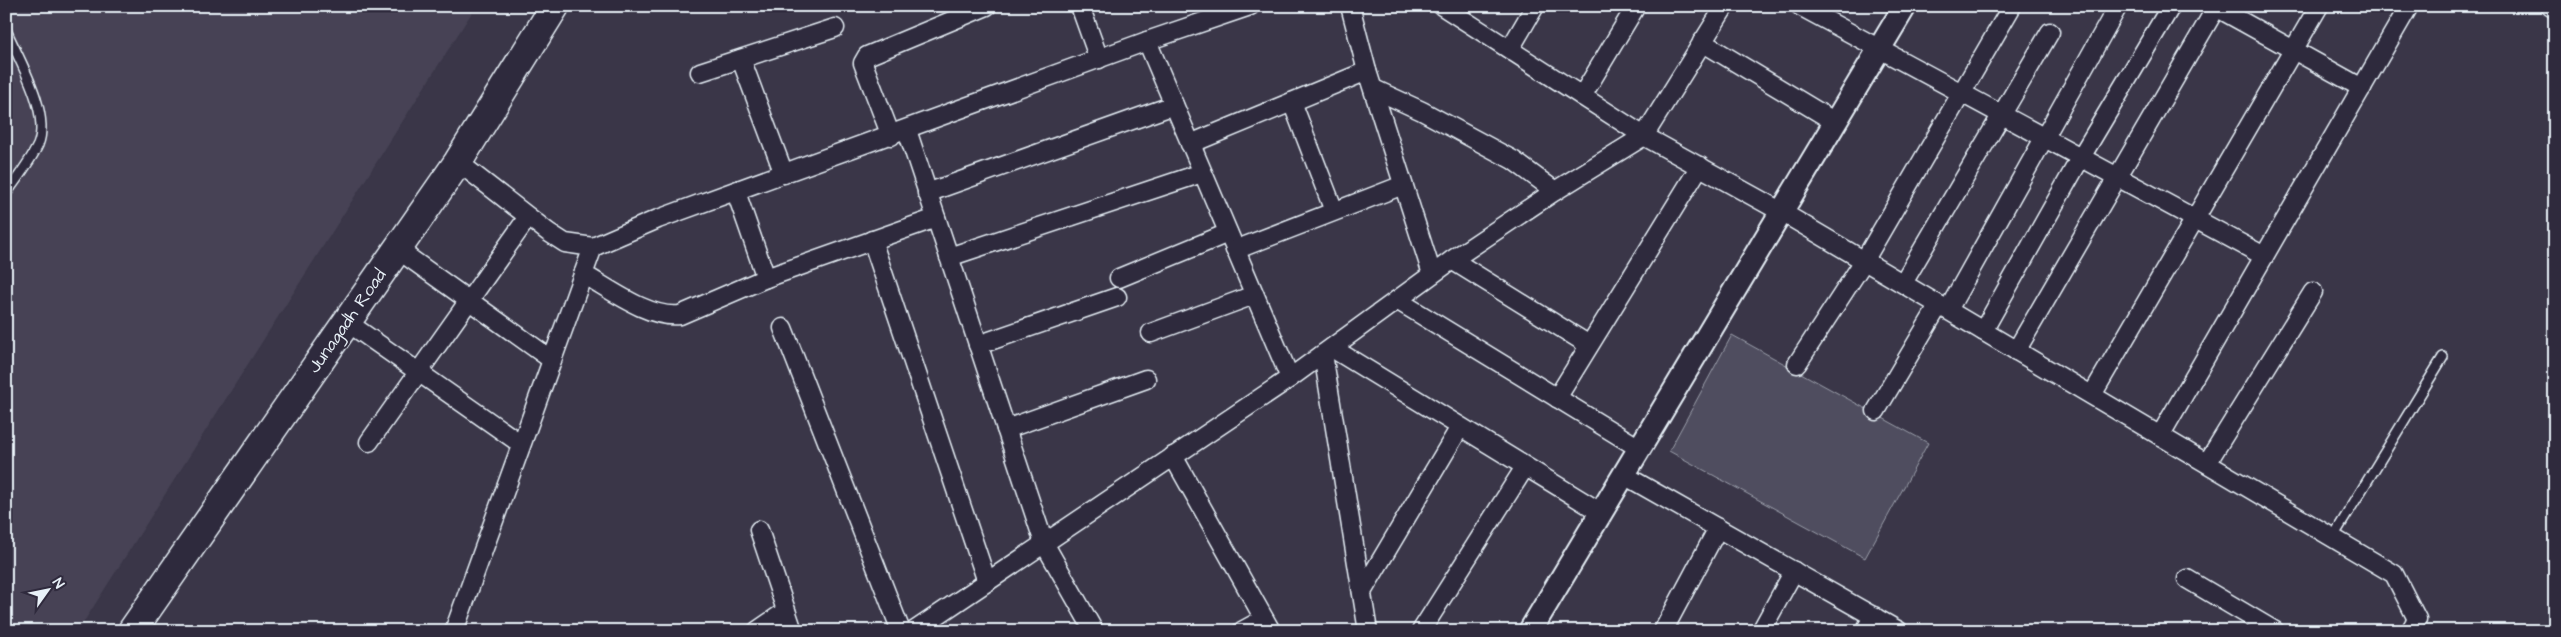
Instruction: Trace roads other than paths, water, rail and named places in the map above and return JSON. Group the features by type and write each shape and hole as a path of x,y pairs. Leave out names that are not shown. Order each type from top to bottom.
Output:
{"main road":[{"name":"Junagadh Road","path":"132,631 458,162 555,6"}],"street":[{"path":"987,6 867,56 863,63 866,75 899,133 927,193 1044,543 1094,631"},
{"path":"1080,6 1099,59"},
{"path":"458,162 528,217 565,243 593,248 658,219 899,133 1147,41 1250,6"},
{"path":"1350,6 1367,71 1432,274"},
{"path":"1510,49 1535,6"},
{"path":"1582,96 1636,6"},
{"path":"914,631 1290,378 1452,260 1555,191 1644,136 1725,6"},
{"path":"1800,6 2264,256"},
{"path":"1530,631 1780,211 1905,6"},
{"path":"1797,364 1864,260 2012,6"},
{"path":"1876,411 1944,308 2044,138 2118,6"},
{"path":"1983,331 2081,157 2171,6"},
{"path":"2092,395 2319,6"},
{"path":"2160,436 2409,6"},
{"path":"2551,6 2555,8"},
{"path":"1447,7 1644,136 1864,260 2394,574 2417,619 2410,631"},
{"path":"2016,351 2216,7 2362,88"},
{"path":"700,72 835,28"},
{"path":"1903,284 2050,32"},
{"path":"1147,41 1290,378"},
{"path":"1702,42 1834,122"},
{"path":"741,58 784,174"},
{"path":"1190,144 1367,71"},
{"path":"1374,89 1514,160 1555,191"},
{"path":"1292,102 1334,211"},
{"path":"927,193 1174,105"},
{"path":"1557,398 1700,166"},
{"path":"949,256 1202,173"},
{"path":"1235,250 1403,185"},
{"path":"736,192 766,278"},
{"path":"369,442 528,217"},
{"path":"583,274 654,313 667,316 680,315 766,278 936,218"},
{"path":"1119,278 1228,233"},
{"path":"872,240 986,582"},
{"path":"454,631 593,248"},
{"path":"397,249 552,360"},
{"path":"1452,260 1589,345"},
{"path":"2207,463 2313,292"},
{"path":"1151,333 1254,295"},
{"path":"978,345 1117,297"},
{"path":"1398,300 1639,448"},
{"path":"347,322 522,444"},
{"path":"783,328 901,631"},
{"path":"1327,351 1460,427 1600,512"},
{"path":"1327,351 1368,631"},
{"path":"1006,429 1146,379"},
{"path":"1362,592 1460,427"},
{"path":"1173,456 1267,625 1242,631"},
{"path":"1421,631 1525,466"},
{"path":"1624,475 1794,571 1869,624 1899,631"},
{"path":"1663,631 1718,528"},
{"path":"759,530 793,631"},
{"path":"1761,631 1794,571"},
{"path":"2187,579 2275,631"},
{"path":"757,631 786,611"}],"lane":[{"path":"6,30 38,105 41,124 38,143 6,194"},
{"path":"2333,537 2443,357"}]}
